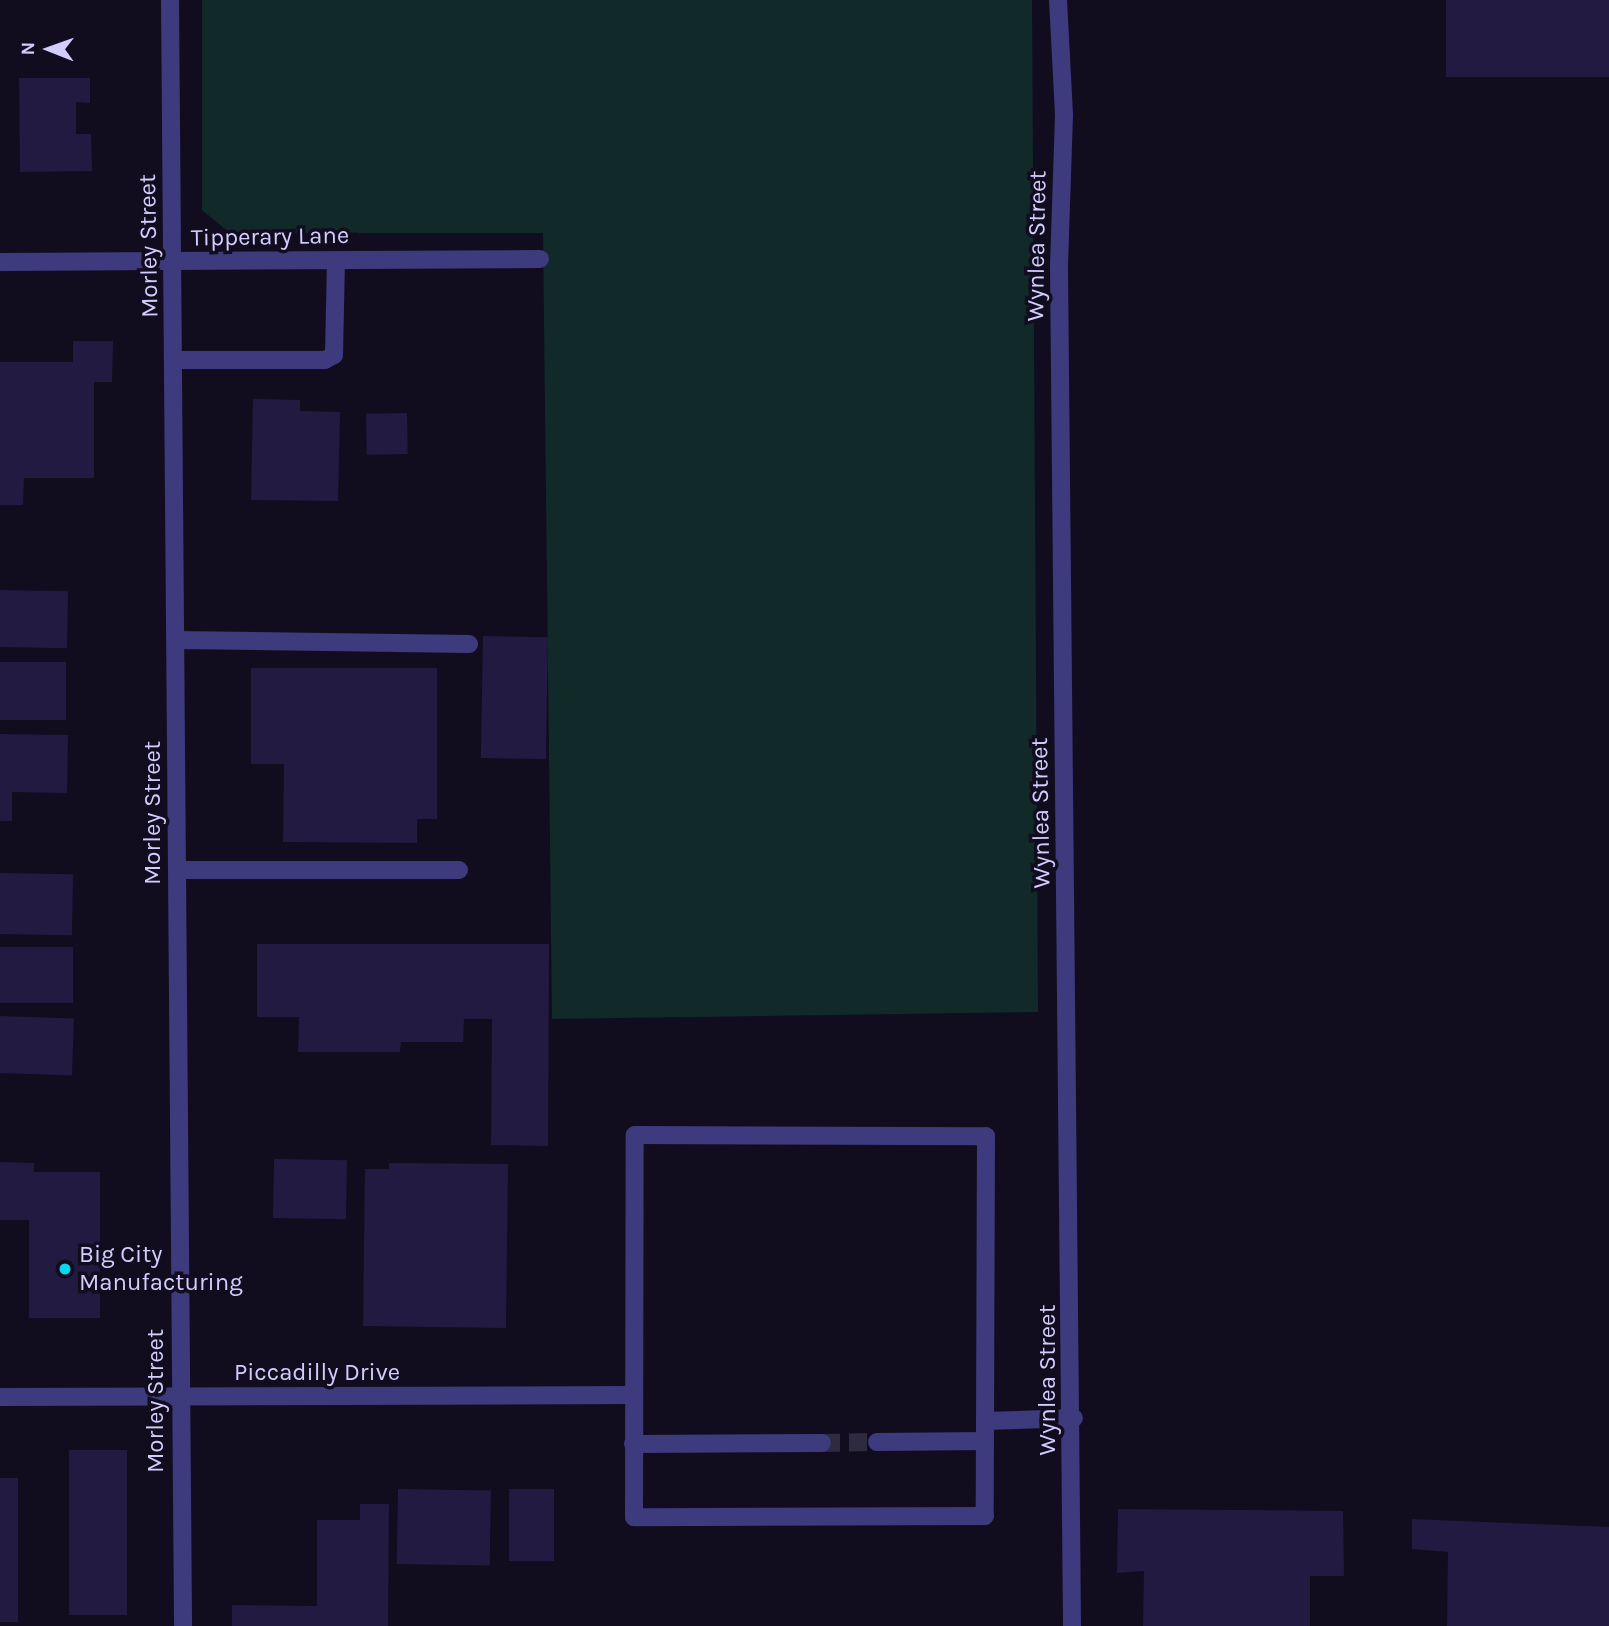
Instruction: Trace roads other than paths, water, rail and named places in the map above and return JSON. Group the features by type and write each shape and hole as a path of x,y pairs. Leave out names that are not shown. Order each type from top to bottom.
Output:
{"street":[{"name":"Morley Street","path":"170,0 175,360 183,1626"},
{"name":"Wynlea Street","path":"1058,0 1064,115 1059,268 1074,1418 1072,1626"},
{"name":"Tipperary Lane","path":"0,262 540,259"},
{"path":"175,360 325,360 334,355 335,261"},
{"path":"177,640 469,644"},
{"path":"178,870 459,870"},
{"path":"635,1135 986,1136 985,1421 985,1516 634,1517 635,1135"},
{"name":"Piccadilly Drive","path":"0,1397 634,1395"},
{"path":"985,1421 1074,1418"},
{"path":"877,1442 985,1441"},
{"path":"633,1444 822,1443"}],"tunnel":[{"path":"822,1443 877,1442"}],"place":[{"name":"Big City Manufacturing","path":"65,1269"}]}
